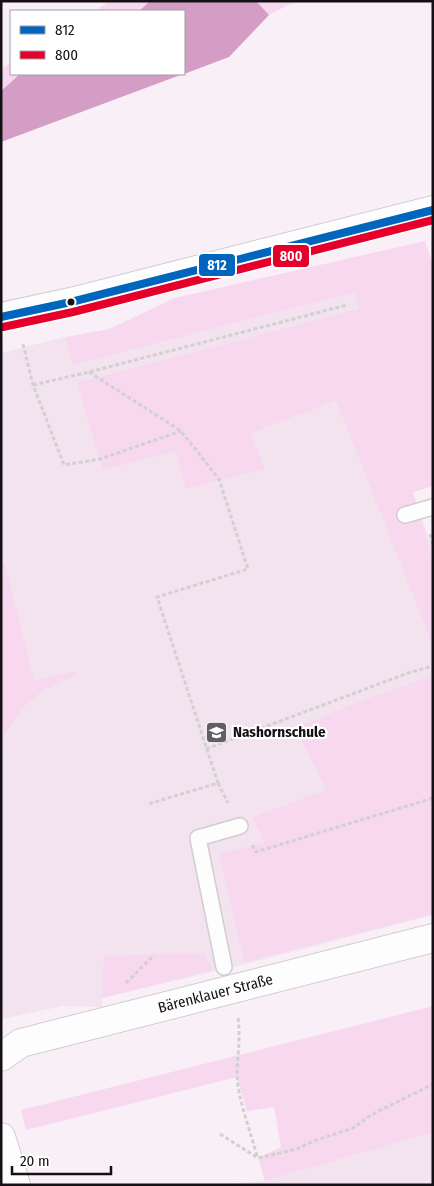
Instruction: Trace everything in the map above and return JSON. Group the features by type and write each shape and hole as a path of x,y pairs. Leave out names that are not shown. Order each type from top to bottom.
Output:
{"street":[{"path":"8,316 432,212"},
{"name":"Bärenklauer Straße","path":"1,1057 21,1042 226,979 433,938"},
{"path":"1,1137 16,1185"}],"lane":[{"path":"405,515 433,507"},
{"path":"226,979 198,838 240,826"}],"path":[{"path":"33,385 347,305"},
{"path":"8,316 64,466 100,459 181,431"},
{"path":"89,372 181,431 219,479 248,569 157,597 218,783 256,852 433,798"},
{"path":"206,749 408,673 433,666"},
{"path":"148,804 218,783"},
{"path":"226,979 236,1005 240,1032 237,1077 258,1158"},
{"path":"220,1134 258,1158 297,1149 314,1141 353,1128 371,1115 433,1084"}],"shaded area":[{"path":"110,1 150,1 140,10 96,10"},
{"path":"150,1 256,1 269,15 229,57 185,74 185,10 140,10"},
{"path":"256,1 296,1 269,15"},
{"path":"10,63 10,75 19,75 1,91 1,69"},
{"path":"19,75 180,75 1,142 1,91"},
{"path":"425,241 433,265 433,486 413,492 433,562 433,641 431,641 336,400 251,433 265,469 186,489 176,451 103,470 77,383 359,309 354,293 73,365 65,337 109,329 175,298"},
{"name":"Nashornschule","path":"354,293 433,317 433,486 413,492 433,550 433,915 245,964 102,998 102,1007 63,1006 1,1019 1,353 65,337 74,365"},
{"path":"5,564 34,681 75,671 76,676 49,687 30,700 15,718 1,743 1,565"},
{"path":"433,675 433,914 244,962 219,854 264,842 253,817 326,790 296,728"},
{"path":"204,953 213,970 102,998 104,956"},
{"path":"433,1006 433,1132 265,1181 258,1158 281,1147 274,1107 247,1111 237,1077 26,1130 21,1110"},
{"path":"433,1132 433,1185 221,1185 265,1181"}],"transit line":[{"name":"812","path":"1,317 71,302 433,210"},
{"name":"800","path":"3,327 73,312 433,220"}],"place":[{"name":"Nashornschule","path":"217,732"}]}
